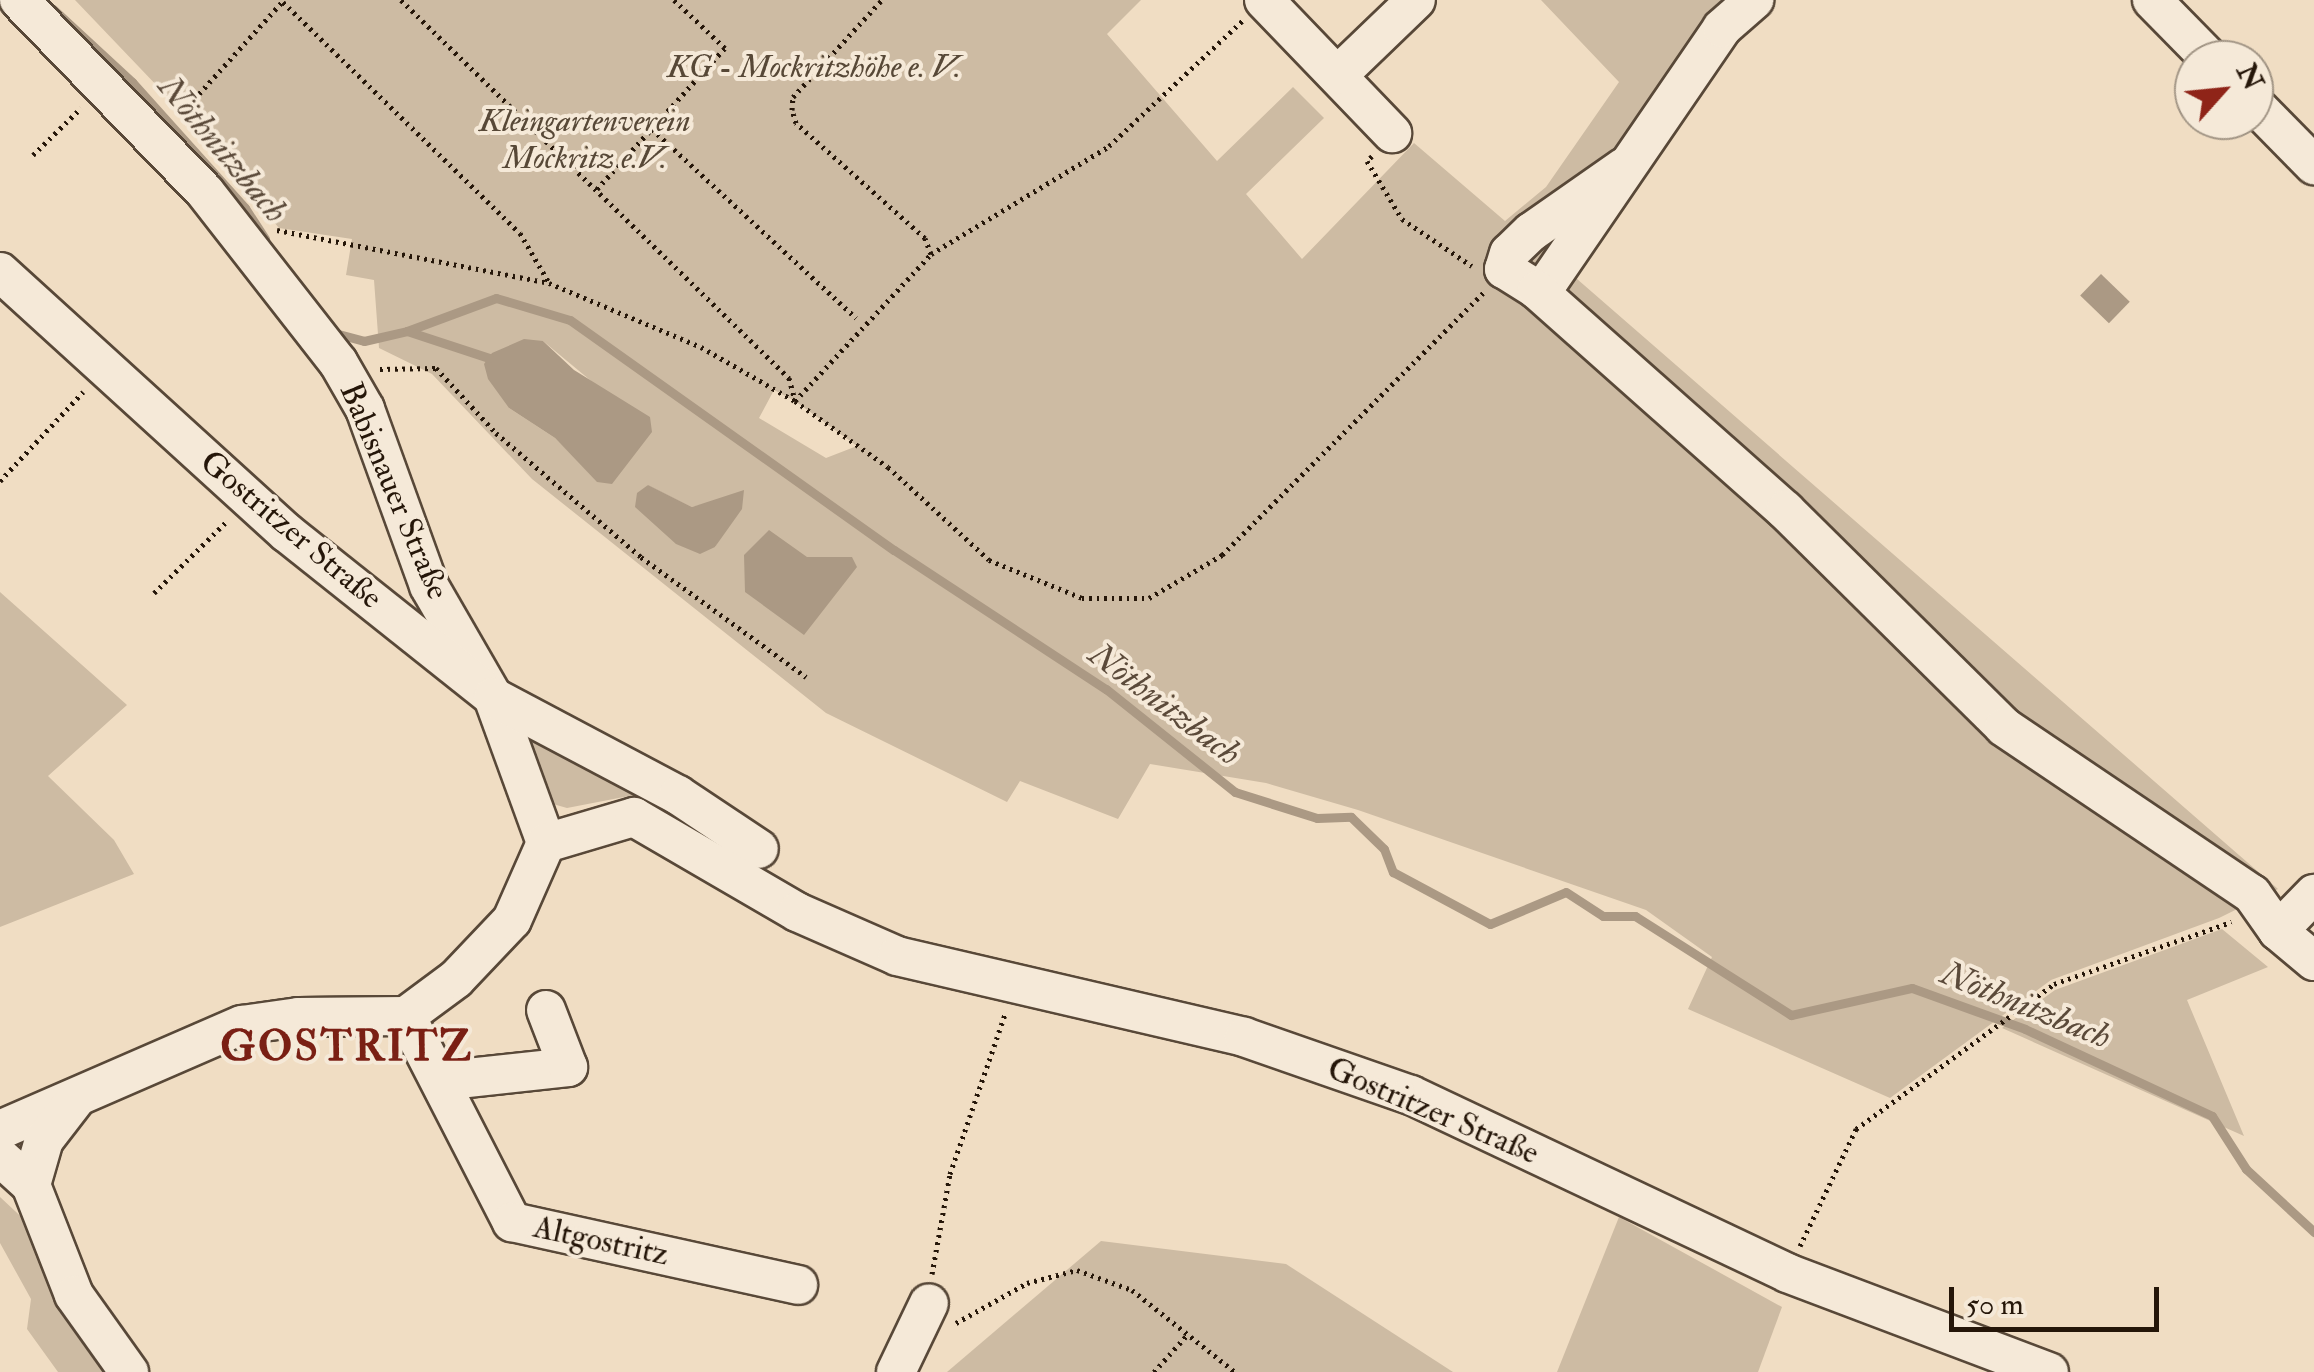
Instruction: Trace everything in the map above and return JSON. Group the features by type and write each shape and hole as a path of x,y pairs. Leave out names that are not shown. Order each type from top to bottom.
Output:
{"street":[{"name":"Babisnauer Straße","path":"19,0 205,192 348,378 429,586 494,696 546,843"},
{"path":"1264,0 1392,133"},
{"path":"1338,74 1416,0"},
{"path":"1538,290 1570,254 1624,167 1722,28 1754,0"},
{"path":"2152,0 2191,40"},
{"path":"2274,124 2314,164"},
{"path":"1624,167 1531,232 1510,253 1504,269 1538,290 1785,510 2004,726 2252,894 2278,931 2314,961"},
{"name":"Gostritzer Straße","path":"0,272 250,499 494,696 678,795 759,850"},
{"name":"Gostritzer Straße","path":"546,843 634,818 796,912 898,956 1244,1038 1411,1094 1787,1273 2049,1372"},
{"path":"0,1130 242,1025 298,1017 406,1016 456,979 512,920 546,843"},
{"path":"2278,931 2314,894"},
{"path":"440,1081 568,1067 546,1010"},
{"name":"Altgostritz","path":"406,1016 512,1222 798,1284"},
{"path":"31,1185 44,1140 78,1096"},
{"path":"0,1158 31,1185 74,1295 129,1372"},
{"path":"901,1362 930,1302"}],"path":[{"path":"401,0 789,378 795,401"},
{"path":"596,189 724,48 674,0"},
{"path":"882,0 793,97 792,110 796,123 925,238 930,254"},
{"path":"795,401 930,254 1109,146 1264,0"},
{"path":"179,116 284,1 520,233 549,283"},
{"path":"33,155 104,85"},
{"path":"652,129 856,318"},
{"path":"1392,133 1368,161 1402,219 1479,271 1504,269"},
{"path":"277,230 549,283 607,304 701,347 795,401 888,467 989,560 1082,598 1149,598 1222,555 1434,349 1504,269"},
{"path":"348,378 390,366 436,368 496,433 641,556 806,677"},
{"path":"0,481 105,368"},
{"path":"154,593 250,499"},
{"path":"1787,1273 1856,1128 2054,984 2223,921 2278,931"},
{"path":"930,1302 950,1174 997,1048 1013,984"},
{"path":"901,1362 1027,1282 1078,1270 1132,1290 1235,1372"},
{"path":"1154,1372 1188,1334"}],"green space":[{"path":"75,0 1141,0 1107,34 1217,161 1293,87 1324,118 1246,194 1302,259 1414,143 1505,221 1546,187 1619,82 1541,0 1736,0 1569,272 2278,889 2219,918 2051,980 1890,1098 1688,1009 1712,957 1646,910 1358,810 1266,783 1150,764 1118,819 1020,781 1007,802 826,713 532,479 432,374 379,348 374,280 346,275 352,239 279,228 182,112","holes":["543,341 596,385 597,481 555,438 509,408","774,390 857,446 826,458 759,418","647,485 692,507 712,502 725,530 715,547"]},
{"path":"0,592 127,705 48,776 114,840 134,874 0,927"},
{"path":"517,722 661,794 745,864 657,805 629,796 567,808 546,802 535,757"},
{"path":"2222,929 2268,967 2187,1000 2244,1136 2002,1028 2055,990"},
{"path":"0,1197 30,1225 113,1372 58,1372 27,1329 31,1299 0,1243"},
{"path":"1619,1217 1782,1307 1758,1372 1557,1372"},
{"path":"1101,1241 1286,1264 1453,1372 947,1372"}],"shaded area":[{"path":"2101,274 2130,302 2109,323 2080,296"},
{"path":"524,339 543,341 574,370 650,417 652,432 612,484 597,482 555,438 509,408 488,379 484,364 492,353"},
{"path":"648,485 692,507 744,490 742,509 715,547 700,554 676,544 635,507 637,493"},
{"path":"769,530 807,557 852,557 857,567 804,635 745,592 744,555"}],"waterway":[{"name":"Nöthnitzbach","path":"53,9 132,82 245,208 265,239"},
{"name":"Nöthnitzbach","path":"407,331 496,298 570,320 894,550 1106,689 1235,792 1317,818 1351,817 1384,849 1393,872 1490,924 1566,892 1603,916 1635,916 1791,1015 1912,988 2025,1029 2212,1116 2246,1169 2314,1232"},
{"name":"Nöthnitzbach","path":"331,332 364,341 407,331 489,358"}],"district":[{"name":"GOSTRITZ","path":"347,1047"}],"park label":[{"name":"KG - Mockritzhöhe e. V.","path":"814,67"},
{"name":"Kleingartenverein Mockritz e.V.","path":"585,140"}]}
